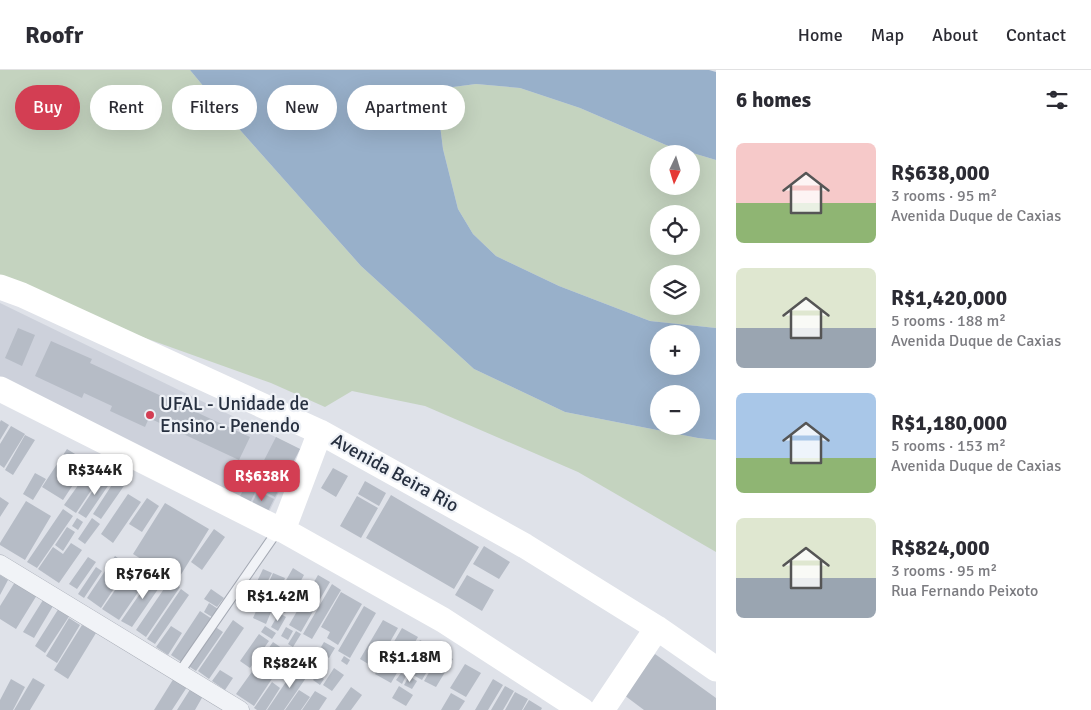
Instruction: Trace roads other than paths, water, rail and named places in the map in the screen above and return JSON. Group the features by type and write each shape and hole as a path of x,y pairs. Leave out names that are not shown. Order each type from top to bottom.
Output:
{"main road":[{"name":"Avenida Beira Rio","path":"0,287 31,299 320,432 525,546 657,628 716,669"},
{"path":"0,389 280,530 443,620 582,710"},
{"path":"280,530 320,432"},
{"path":"602,710 657,628"}],"street":[{"path":"0,564 240,710"}],"lane":[{"path":"179,673 280,530"}],"water":[{"path":"190,70 709,70 716,72 716,160 700,155 700,145 666,145 580,108 520,88 476,84 347,85 347,130 441,130 443,149 458,209 473,234 496,256 559,286 650,321 688,325 650,325 650,375 700,375 700,326 716,328 716,440 683,435 700,435 700,385 650,385 650,429 565,412 474,369 361,266 240,130 257,130 257,85 202,85"}],"place":[{"name":"UFAL - Unidade de Ensino - Penendo","path":"150,415"}]}
